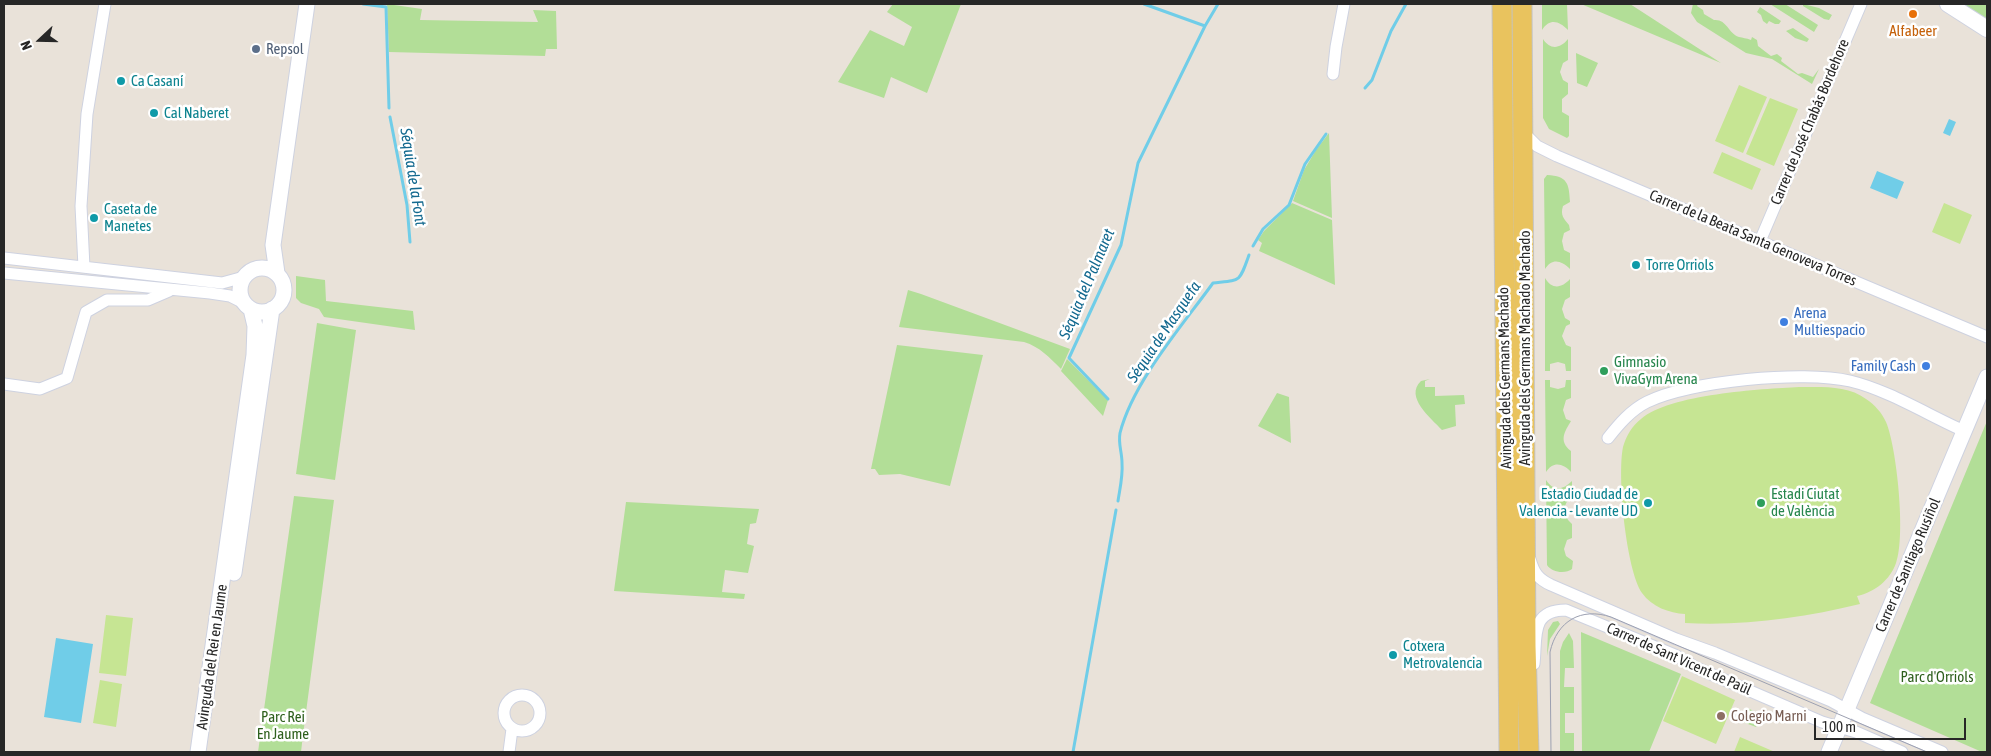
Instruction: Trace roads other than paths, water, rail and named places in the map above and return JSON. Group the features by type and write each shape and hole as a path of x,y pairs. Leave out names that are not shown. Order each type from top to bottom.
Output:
{"main road":[{"name":"Avinguda dels Germans Machado","path":"1502,4 1509,752"},
{"name":"Avinguda dels Germans Machado Machado","path":"1522,4 1526,646 1529,752"},
{"path":"1948,4 1987,29"}],"street":[{"path":"84,267 81,206 87,114 105,4"},
{"path":"1333,74 1344,4"},
{"name":"Carrer de José Chabás Bordehore","path":"1760,241 1861,4"},
{"path":"277,273 273,244 308,5"},
{"name":"Carrer de la Beata Santa Genoveva Torres","path":"1524,133 1537,146 1557,156 1987,337"},
{"path":"258,268 273,244"},
{"path":"4,258 222,283 244,277"},
{"path":"4,273 230,296 248,306 259,312 272,309 280,302 284,294 282,280 277,273 268,268 258,268 250,271 244,277 240,291 248,306"},
{"path":"4,384 40,389 67,378 86,312 107,300 148,300 171,290"},
{"name":"Avinguda del Rei en Jaume","path":"198,752 254,355 255,326 248,306"},
{"name":"Avinguda del Rei en Jaume","path":"208,752 272,309"},
{"path":"1608,438 1632,412 1646,402 1664,396 1691,388 1726,382 1806,377 1850,381 1876,389 1964,431"},
{"name":"Carrer de Santiago Rusiñol","path":"1829,752 1987,377"},
{"name":"Carrer de Sant Vicent de Paül","path":"1526,540 1533,570 1541,580 1676,639 1724,656 1942,752"},
{"name":"Carrer de Sant Vicent de Paül","path":"1528,708 1537,624 1540,618 1547,613 1566,610 1822,722 1902,752"},
{"path":"509,752 512,729"}],"water":[{"path":"1949,119 1956,122 1950,136 1943,133"},
{"path":"1877,171 1904,182 1897,199 1870,188"},
{"path":"56,638 93,644 81,723 44,717"}],"waterway":[{"name":"Séquia de la Font","path":"363,4 386,7 389,108"},
{"path":"1144,4 1205,26"},
{"name":"Séquia del Palmaret","path":"1108,399 1069,358 1121,245 1138,163 1205,26 1218,4"},
{"name":"Séquia de Masquefa","path":"1365,88 1372,80 1391,31 1406,4"},
{"name":"Séquia de la Font","path":"390,117 407,205 410,242"},
{"name":"Séquia de Masquefa","path":"1253,246 1263,229 1289,205 1305,164 1326,134"},
{"name":"Séquia de Masquefa","path":"1118,501 1122,473 1120,433 1126,414 1136,394 1173,336 1213,283 1238,278 1249,255"},
{"name":"Séquia del Palmaret","path":"1073,752 1116,510"}],"tram line":[{"path":"1551,752 1550,652 1553,641 1564,625 1572,619 1590,614 1611,617 1927,752"}],"place":[{"name":"Alfabeer","path":"1913,14"},
{"name":"Repsol","path":"256,49"},
{"name":"Ca Casaní","path":"121,81"},
{"name":"Cal Naberet","path":"154,113"},
{"name":"Caseta de Manetes","path":"94,218"},
{"name":"Torre Orriols","path":"1636,265"},
{"name":"Arena Multiespacio","path":"1784,322"},
{"name":"Family Cash","path":"1926,366"},
{"name":"Gimnasio VivaGym Arena","path":"1604,371"},
{"name":"Estadio Ciudad de Valencia - Levante UD","path":"1648,503"},
{"name":"Estadi Ciutat de València","path":"1761,503"},
{"name":"Cotxera Metrovalencia","path":"1393,655"},
{"name":"Colegio Marni","path":"1721,716"}],"park label":[{"name":"Parc d'Orriols","path":"1937,677"},
{"name":"Parc Rei En Jaume","path":"283,726"}]}
